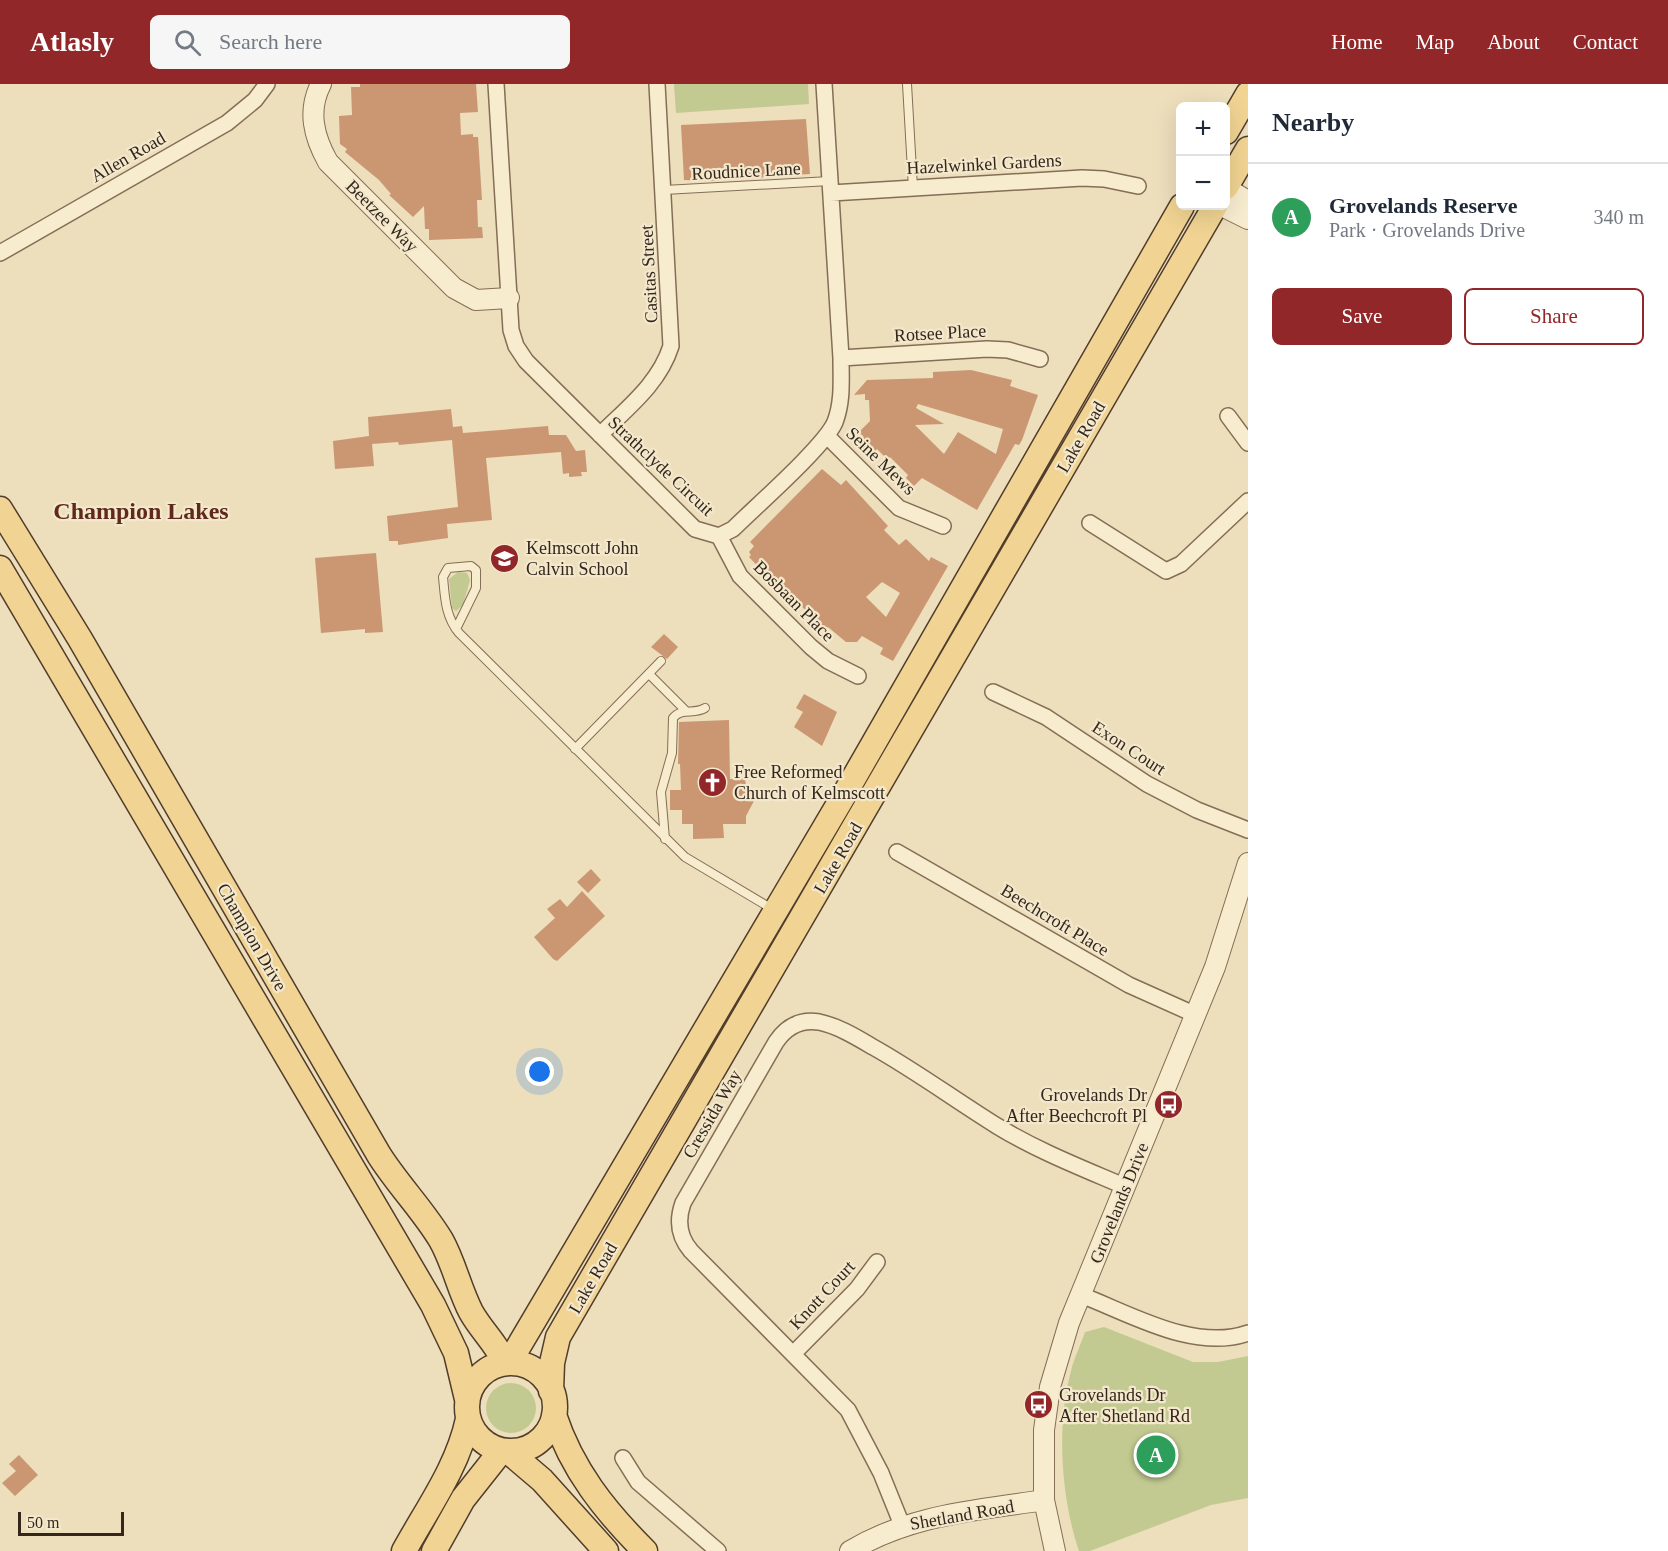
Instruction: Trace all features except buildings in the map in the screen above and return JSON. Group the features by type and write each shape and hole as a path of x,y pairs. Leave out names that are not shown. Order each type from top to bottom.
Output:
{"main road":[{"path":"1230,125 1248,94"},
{"path":"1230,180 1248,149"},
{"name":"Lake Road","path":"507,1361 776,911 1180,210"},
{"name":"Lake Road","path":"551,1391 552,1363 558,1337 1213,210"},
{"name":"Champion Drive","path":"0,510 80,639 378,1155 433,1227 452,1261 470,1310 507,1361"},
{"name":"Champion Drive","path":"0,568 433,1305 456,1353 468,1409"},
{"path":"776,911 799,925"},
{"path":"404,1551 454,1462 464,1437 468,1409 480,1375 507,1361 524,1363 538,1371 551,1391 554,1415 561,1437 589,1488 603,1507 645,1551"},
{"path":"468,1409 483,1442 505,1451 556,1495 606,1551"},
{"path":"434,1551 463,1499 505,1451 523,1450 537,1443 548,1431 554,1415"}],"street":[{"name":"Allen Road","path":"0,253 227,123 255,100 267,84"},
{"name":"Beetzee Way","path":"321,84 314,104 313,116 320,147 328,162 459,292 476,300 509,298"},
{"name":"Strathclyde Circuit","path":"496,84 511,330 516,346 526,361 695,529 719,536 733,529 827,436 834,425 842,396 824,84"},
{"name":"Casitas Street","path":"600,435 653,383 661,371 670,346 657,84"},
{"name":"Hazelwinkel Gardens","path":"831,187 913,188 1082,178 1104,179 1138,186"},
{"path":"1230,190 1248,201"},
{"path":"1230,210 1248,219"},
{"name":"Rotsee Place","path":"841,358 1008,350 1040,359"},
{"path":"1228,416 1248,443"},
{"name":"Seine Mews","path":"827,436 899,508 943,526"},
{"path":"1090,523 1166,571 1181,564 1248,501"},
{"name":"Bosbaan Place","path":"719,536 737,572 772,608 828,661 858,676"},
{"name":"Exon Court","path":"993,692 1046,717 1147,784 1197,810 1248,830"},
{"name":"Beechcroft Place","path":"897,852 1129,985 1197,1015"},
{"name":"Grovelands Drive","path":"1055,1551 1044,1500 1044,1430 1050,1387 1061,1347 1197,1015 1248,863"},
{"name":"Cressida Way","path":"902,1525 881,1473 853,1418 842,1402 691,1251 683,1240 679,1221 683,1203 776,1042 792,1026 816,1022 852,1035 906,1065 998,1126 1071,1164 1126,1187"},
{"name":"Knott Court","path":"794,1353 857,1288 877,1262"},
{"path":"1081,1295 1172,1330 1211,1339 1248,1333"},
{"path":"623,1458 638,1482 718,1551"},
{"name":"Shetland Road","path":"850,1551 902,1525 934,1517 1044,1500"}],"lane":[{"path":"907,84 913,188"},
{"name":"Roudnice Lane","path":"664,190 831,187"},
{"path":"456,629 478,581 476,570 471,566 454,566 443,574 446,607 456,629 665,839 697,865 776,911"},
{"path":"575,749 651,675 661,662"},
{"path":"651,675 686,711"},
{"path":"665,839 661,792 672,753 673,718 686,711 700,711 705,708"}],"green space":[{"path":"674,84 808,84 809,104 676,113"},
{"path":"458,572 467,573 470,580 463,605 456,611 452,608 449,579"},
{"path":"1104,1327 1193,1362 1218,1362 1248,1356 1248,1498 1211,1505 1090,1551 1079,1551 1068,1508 1065,1485 1063,1415 1071,1371 1085,1332"},
{"path":"506,1383 516,1383 529,1390 536,1403 536,1413 529,1426 516,1433 506,1433 497,1429 490,1422 486,1413 486,1403 490,1394 497,1387"}],"place":[{"name":"Kelmscott John Calvin School","path":"505,558"},
{"name":"Free Reformed Church of Kelmscott","path":"713,782"},
{"name":"Grovelands Dr After Beechcroft Pl","path":"1168,1105"},
{"name":"Grovelands Dr After Shetland Rd","path":"1038,1405"},
{"name":"Grovelands Reserve","path":"1156,1455"}],"district":[{"name":"Champion Lakes","path":"141,511"}]}
